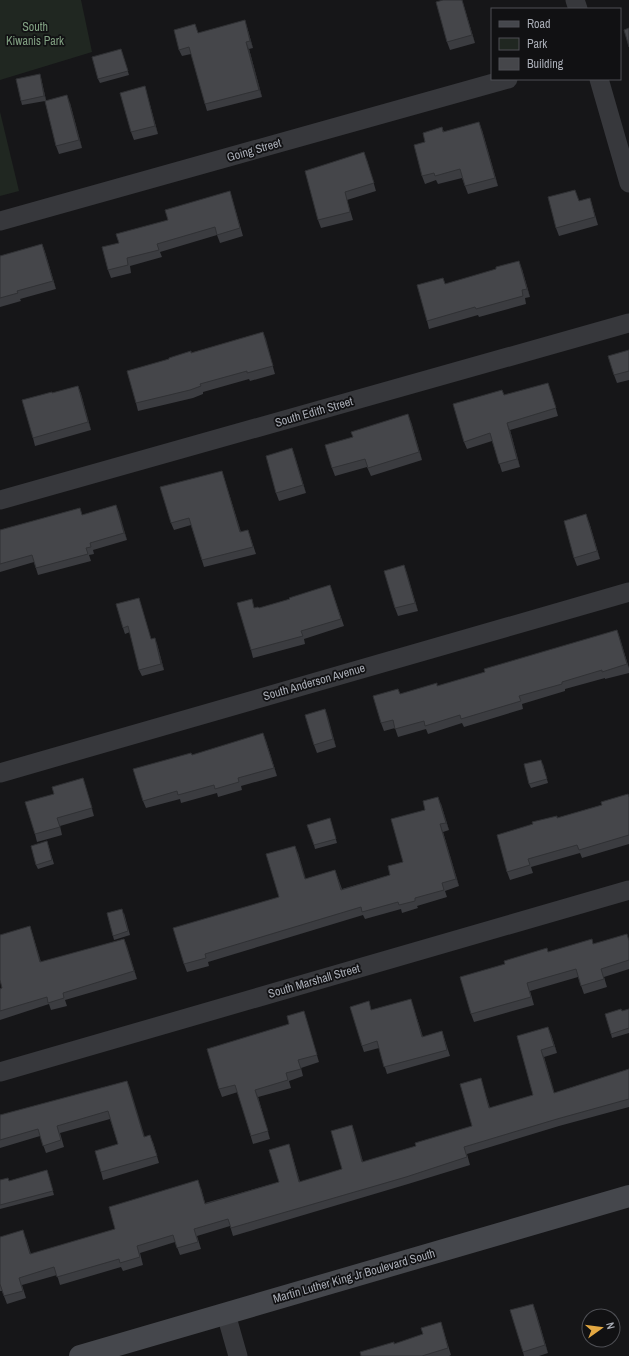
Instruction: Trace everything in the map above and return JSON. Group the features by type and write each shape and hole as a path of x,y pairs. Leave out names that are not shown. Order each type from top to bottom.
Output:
{"main road":[{"name":"Martin Luther King Jr Boulevard South","path":"80,1356 629,1196"}],"street":[{"name":"Going Street","path":"0,221 504,80"},
{"path":"599,80 628,176"},
{"name":"South Edith Street","path":"0,500 629,323"},
{"name":"South Anderson Avenue","path":"0,773 629,592"},
{"name":"South Marshall Street","path":"0,1072 629,890"},
{"path":"226,1314 238,1356"}],"green space":[{"name":"South Kiwanis Park","path":"0,0 81,0 92,52 0,80"},
{"path":"0,112 19,191 0,196"}],"building":[{"path":"443,0 462,0 472,35 447,42 436,2"},
{"path":"245,20 250,41 246,42 259,90 205,104 189,47 179,50 174,30 195,24 198,33"},
{"path":"629,28 629,47 624,30"},
{"path":"121,49 128,71 98,79 92,57"},
{"path":"40,74 44,96 21,101 16,79"},
{"path":"145,86 155,126 131,132 120,93"},
{"path":"67,95 79,140 56,146 45,101"},
{"path":"479,122 495,178 465,186 460,169 435,176 434,173 422,176 414,145 425,142 423,133 442,127 443,132"},
{"path":"364,152 374,183 345,192 350,212 318,220 305,171"},
{"path":"575,190 579,201 590,198 595,217 556,228 548,197"},
{"path":"230,191 240,228 217,235 215,227 157,244 159,250 127,258 128,265 108,270 102,247 119,243 116,234 168,220 165,210"},
{"path":"42,244 53,281 17,291 18,293 0,298 0,256"},
{"path":"519,261 527,289 522,290 523,296 476,309 475,307 427,321 417,285 443,278 445,284"},
{"path":"263,332 273,366 247,373 247,371 200,384 201,386 190,390 136,403 127,371 191,351 191,353"},
{"path":"629,350 629,371 614,375 608,356"},
{"path":"548,383 556,408 507,423 517,459 499,464 490,433 464,442 453,404 502,390 504,395"},
{"path":"78,386 88,422 33,438 22,400"},
{"path":"408,414 419,452 368,468 365,459 332,468 325,445 353,437 351,432"},
{"path":"292,448 303,485 276,493 266,456"},
{"path":"222,471 240,532 248,530 253,547 202,560 189,518 171,523 160,487"},
{"path":"116,505 124,533 90,543 91,547 86,548 88,554 36,568 32,555 0,564 0,530 80,508 82,515"},
{"path":"586,514 597,551 574,558 564,521"},
{"path":"404,565 415,603 395,608 384,571"},
{"path":"330,585 341,619 301,631 303,636 251,650 237,603 252,599 254,608 259,608"},
{"path":"139,598 151,639 155,638 161,664 139,670 128,626 123,628 116,604"},
{"path":"617,630 627,664 602,672 602,670 562,682 562,684 519,696 521,701 461,719 460,715 425,726 424,721 395,729 393,720 381,723 373,696 398,689 400,694 437,683 437,686 485,672 484,669"},
{"path":"325,709 333,739 314,745 305,715"},
{"path":"263,733 274,768 238,778 239,782 215,789 214,785 178,795 177,791 143,801 133,769 191,753 192,755"},
{"path":"541,760 547,779 529,784 524,764"},
{"path":"83,778 92,808 57,818 60,827 35,834 25,802 54,794 52,787"},
{"path":"628,794 629,835 579,850 577,845 528,859 530,865 507,872 497,835 533,824 532,822 557,816 557,818 602,805 601,802"},
{"path":"438,797 446,823 440,824 456,879 442,883 444,890 415,898 415,901 399,905 398,902 362,912 361,907 205,954 206,958 184,964 173,928 279,897 266,854 295,846 305,879 335,870 341,890 390,875 388,866 403,862 391,819 425,810 423,801"},
{"path":"330,818 336,839 314,845 307,825"},
{"path":"47,841 52,860 36,865 31,846"},
{"path":"122,909 128,931 113,936 107,913"},
{"path":"30,926 40,962 124,939 134,971 63,993 64,998 48,1003 47,997 0,1011 0,989 2,988 0,980 0,935"},
{"path":"627,934 629,941 629,960 601,969 604,979 581,986 576,969 527,983 531,997 471,1014 460,977 505,964 504,961 547,948 548,952 592,939 593,944"},
{"path":"411,999 422,1037 442,1031 447,1050 384,1067 377,1041 362,1046 350,1007 369,1001 371,1010"},
{"path":"621,1009 622,1011 629,1009 629,1028 611,1034 605,1014"},
{"path":"304,1011 317,1055 298,1060 301,1069 286,1073 288,1080 255,1090 268,1131 251,1136 235,1085 219,1089 207,1049 289,1024 287,1016"},
{"path":"548,1027 554,1046 541,1050 554,1093 629,1069 629,1099 464,1147 467,1157 406,1177 231,1228 228,1219 194,1229 198,1242 177,1248 173,1235 137,1246 140,1257 120,1263 119,1259 57,1277 54,1267 19,1278 23,1291 4,1296 0,1284 0,1237 23,1230 30,1254 115,1229 109,1207 198,1180 205,1204 279,1182 269,1150 289,1144 299,1182 342,1169 331,1131 352,1125 362,1162 416,1146 415,1143 472,1126 460,1084 481,1078 489,1108 533,1095 517,1036"},
{"path":"127,1081 144,1137 150,1135 157,1156 101,1172 95,1151 118,1144 108,1111 57,1126 61,1140 43,1146 38,1129 0,1140 0,1115"},
{"path":"47,1170 53,1191 0,1205 0,1180 8,1178 9,1181"},
{"path":"533,1304 545,1345 523,1352 510,1310"},
{"path":"441,1322 448,1348 422,1356 361,1356 360,1352 394,1342 394,1344 423,1334 421,1328"}]}
